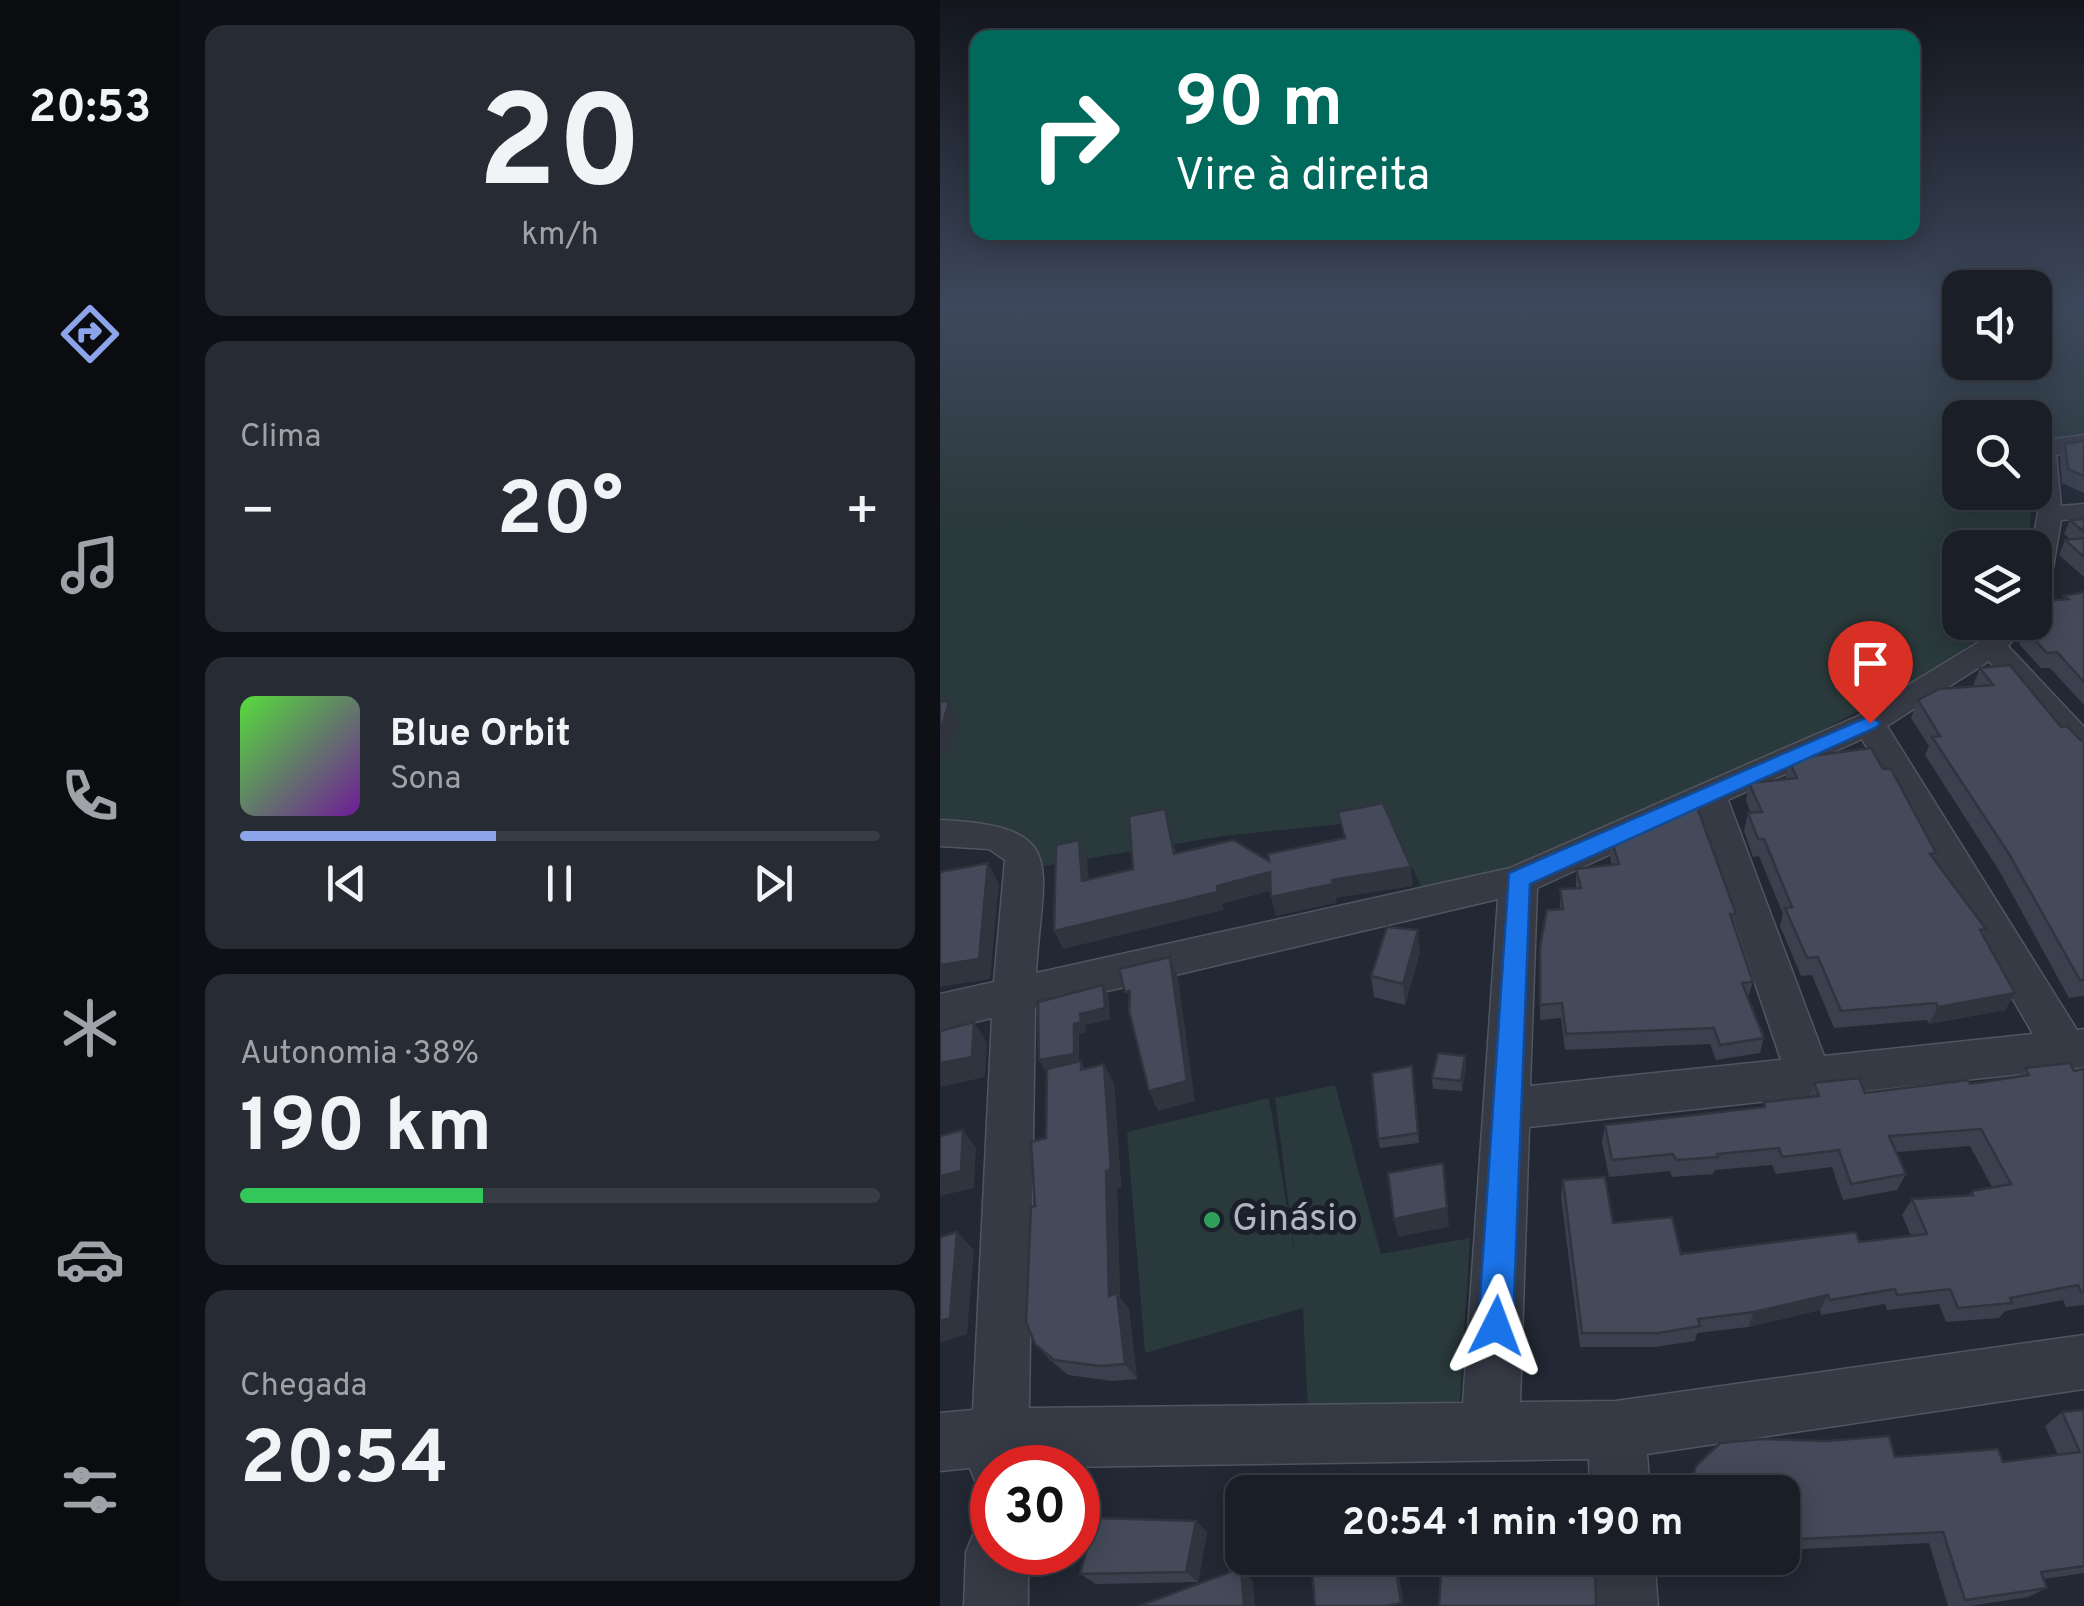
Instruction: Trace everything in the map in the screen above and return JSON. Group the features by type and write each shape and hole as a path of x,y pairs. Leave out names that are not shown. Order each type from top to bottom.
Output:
{"street":[{"path":"2047,530 2050,514 2044,452 2084,442"},
{"path":"2050,514 2084,511"},
{"path":"2052,599 2068,598"},
{"path":"940,1012 1518,880 1870,723 1994,640"},
{"path":"2007,640 2049,706 2084,746"},
{"path":"2049,706 2084,703"},
{"path":"1506,1110 2075,1050 1870,723"},
{"path":"1709,795 1810,1076"},
{"path":"940,832 1006,839 1020,848 1024,881 1014,993 999,1445"},
{"path":"1490,1434 1518,880"},
{"path":"1100,1448 1616,1430 2084,1362"},
{"path":"1616,1430 1619,1475"},
{"path":"940,1442 970,1447"},
{"path":"996,1606 997,1575"},
{"path":"1625,1575 1626,1606"}],"shaded area":[{"path":"940,379 2084,379 2084,436 2052,439 2052,400 1942,400 1942,510 2031,510 2030,530 1942,530 1942,640 1976,640 1904,688 1773,755 1526,866 1423,891 1390,819 1223,836 1037,867 940,826"},
{"path":"1335,1085 1381,1254 1470,1238 1458,1430 1309,1432 1303,1308 1145,1353 1127,1132 1269,1098 1295,1255 1275,1098"}],"building":[{"path":"2084,441 2084,476 2068,469 2065,444"},
{"path":"2084,519 2084,532 2070,520"},
{"path":"2084,538 2084,557 2065,540"},
{"path":"2084,592 2084,682 2057,652 2047,653 2035,640 2052,640 2052,600 2068,599 2064,596"},
{"path":"2010,665 2061,727 2067,726 2084,741 2084,980 2080,980 2009,854 1932,737 1940,736 1918,700 1939,689 1993,685 1980,668"},
{"path":"949,701 941,731 940,731 940,702"},
{"path":"1871,748 1883,769 1891,769 1936,853 1930,854 1986,929 1980,930 2015,993 1938,1007 1936,1003 1841,1011 1818,957 1807,958 1785,908 1792,907 1764,839 1758,839 1748,813 1762,812 1749,783 1797,778 1789,761 1796,758"},
{"path":"1383,803 1411,867 1332,880 1333,884 1271,897 1270,872 1217,886 1218,892 1054,931 1056,845 1079,840 1082,881 1133,869 1129,816 1165,809 1174,854 1233,840 1269,861 1268,854 1345,838 1338,812"},
{"path":"1696,804 1736,914 1730,914 1753,982 1742,983 1764,1038 1720,1045 1714,1028 1566,1034 1562,1003 1540,1005 1540,946 1547,910 1563,909 1560,889 1581,888 1576,869 1619,864 1612,842"},
{"path":"988,863 979,959 940,965 940,872"},
{"path":"1387,927 1418,930 1403,984 1371,976"},
{"path":"1170,957 1187,1081 1149,1091 1129,1011 1130,991 1125,992 1119,969"},
{"path":"1103,985 1105,1008 1080,1014 1081,1022 1074,1024 1074,1054 1039,1060 1038,1002"},
{"path":"974,1022 972,1057 940,1063 940,1031"},
{"path":"1438,1053 1465,1056 1461,1081 1432,1078"},
{"path":"1081,1061 1081,1070 1104,1064 1111,1169 1106,1171 1109,1296 1117,1293 1125,1364 1100,1366 1054,1360 1035,1344 1026,1322 1031,1207 1035,1206 1031,1142 1046,1138 1047,1069"},
{"path":"2070,1063 2074,1071 2084,1069 2084,1292 2078,1285 2010,1298 2012,1303 1958,1308 1950,1289 1897,1295 1895,1289 1830,1300 1828,1295 1754,1312 1698,1319 1700,1326 1659,1333 1582,1333 1563,1180 1605,1177 1613,1223 1672,1217 1681,1254 1856,1232 1859,1242 1927,1234 1912,1199 1973,1195 1972,1191 2011,1184 1981,1129 1889,1136 1906,1174 1851,1184 1839,1150 1782,1157 1779,1148 1717,1154 1718,1157 1676,1160 1673,1154 1612,1160 1605,1125 1765,1107 1764,1102 1819,1096 1814,1083 1859,1078 1865,1093 1968,1080 1970,1084 2029,1075 2025,1068"},
{"path":"1412,1066 1418,1133 1378,1139 1372,1073"},
{"path":"963,1130 961,1171 940,1176 940,1136"},
{"path":"1443,1163 1447,1208 1394,1219 1388,1173"},
{"path":"957,1232 950,1318 940,1321 940,1237"},
{"path":"2084,1410 2084,1566 2041,1572 2047,1588 1965,1600 1943,1532 1800,1539 1800,1475 1693,1475 1696,1466 1720,1443 1761,1439 1826,1441 1889,1436 1895,1457 1998,1449 2003,1462 2080,1452 2062,1412"},
{"path":"1100,1518 1196,1521 1186,1572 1100,1574"},
{"path":"1225,1574 1242,1575 1244,1606 1139,1606"},
{"path":"1312,1575 1397,1575 1401,1603 1315,1606"},
{"path":"1441,1575 1595,1575 1596,1606 1439,1606"}],"place":[{"name":"Ginásio","path":"1212,1220"}],"route":[{"path":"1496,1326 1518,880 1870,723"}]}
